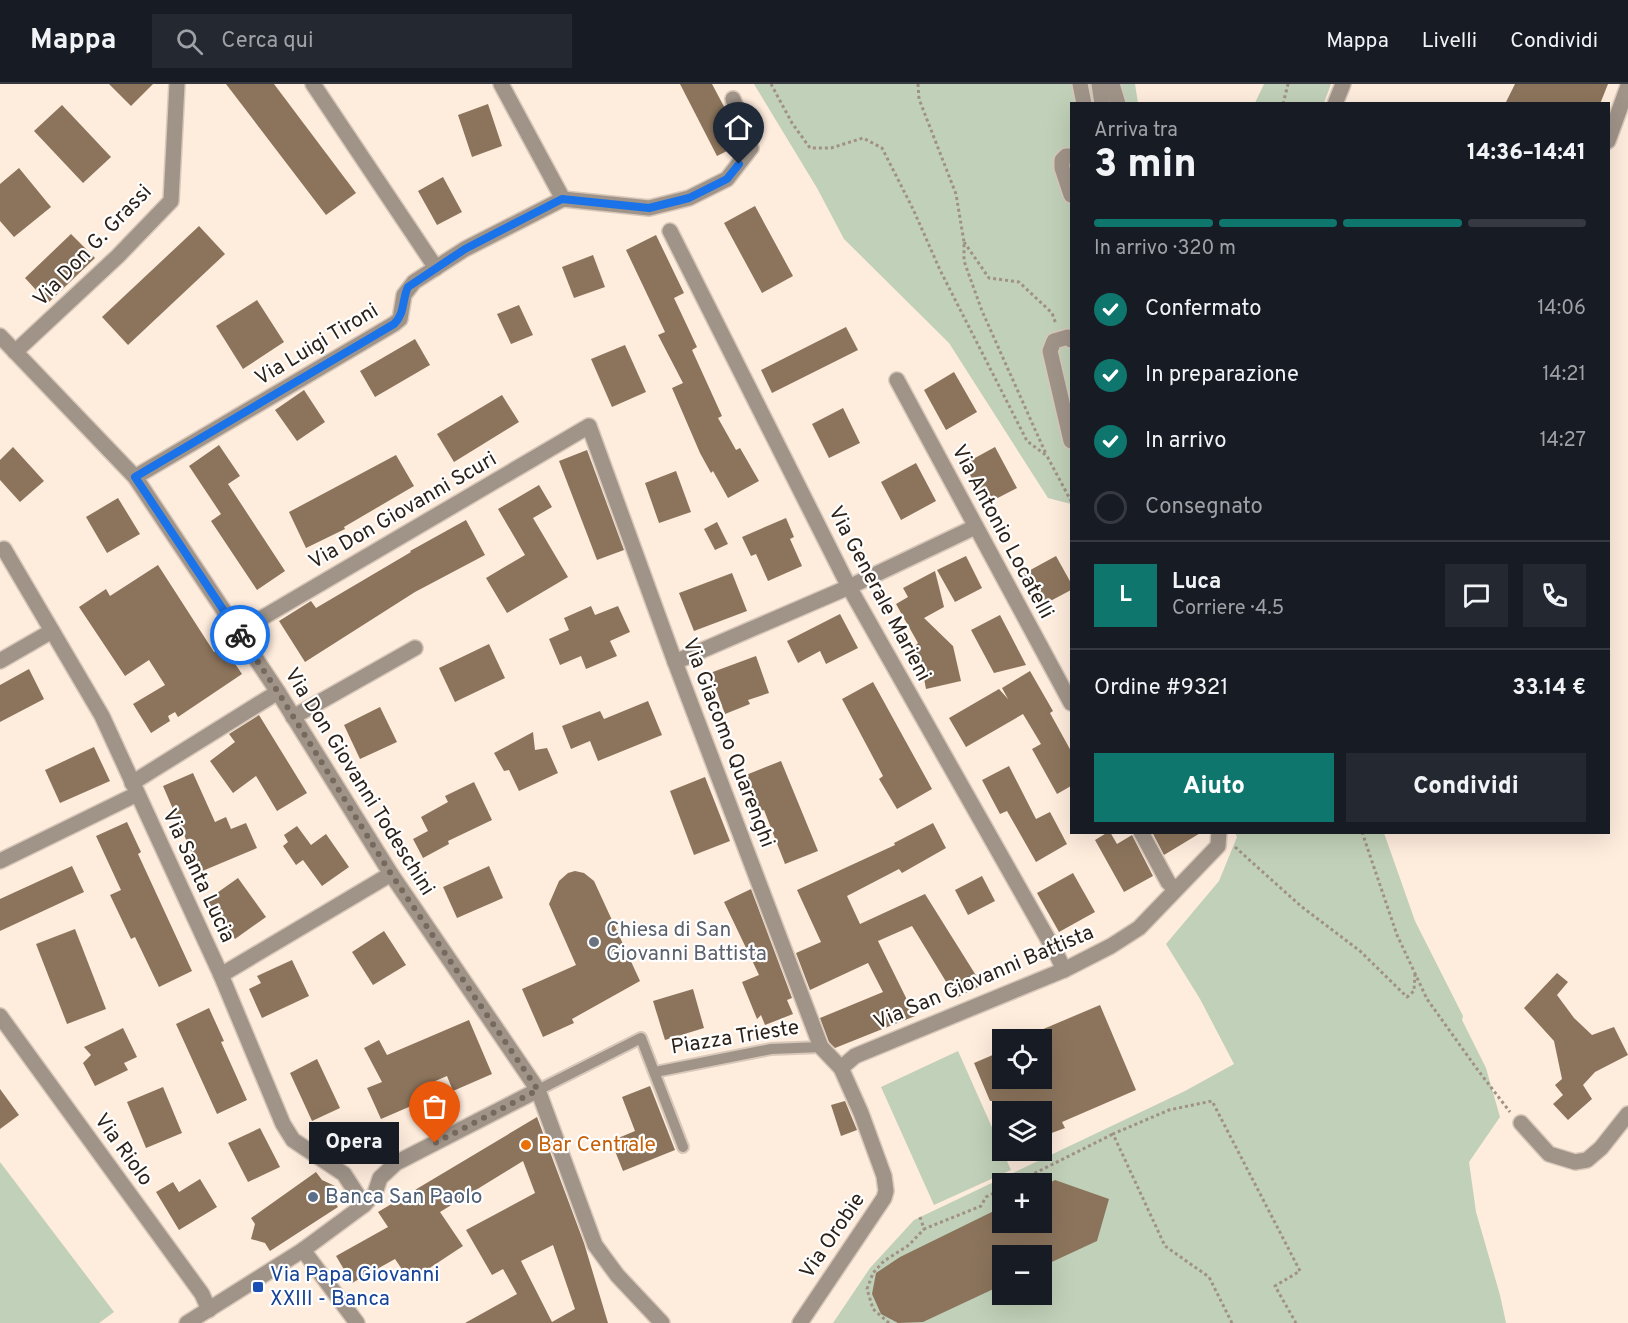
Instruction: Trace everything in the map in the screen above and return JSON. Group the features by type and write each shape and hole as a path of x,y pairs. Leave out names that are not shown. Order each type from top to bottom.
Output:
{"street":[{"name":"Via Don G. Grassi","path":"15,352 118,256 171,201 177,84"},
{"path":"313,84 436,268"},
{"path":"501,84 562,199 649,208 689,198 727,179 751,148 733,99"},
{"path":"1080,84 1084,102"},
{"path":"1099,84 1102,102"},
{"path":"1112,84 1117,102"},
{"path":"1336,102 1343,84"},
{"path":"1610,136 1628,86"},
{"path":"1070,156 1062,160 1062,168 1070,192"},
{"name":"Via Luigi Tironi","path":"135,477 394,324 400,319 404,295 408,287 465,249 562,199"},
{"name":"Via Generale Marieni","path":"670,231 849,587 1064,970"},
{"name":"Via Don Giovanni Todeschini","path":"0,336 135,477 278,692 391,874 538,1090 595,1245 617,1275 662,1323"},
{"path":"1066,339 1054,341 1050,351 1070,437"},
{"name":"Via Antonio Locatelli","path":"897,380 1070,701"},
{"name":"Via Don Giovanni Scuri","path":"238,632 589,426"},
{"name":"Via Giacomo Quarenghi","path":"589,426 675,662 821,1047 841,1068"},
{"path":"675,662 849,587 975,527"},
{"name":"Via Santa Lucia","path":"4,549 102,716 221,975 283,1124 293,1140 344,1174 364,1206"},
{"path":"0,661 52,631"},
{"path":"294,717 415,648"},
{"path":"0,861 135,789 278,692"},
{"path":"1142,834 1168,882 1175,890"},
{"name":"Via San Giovanni Battista","path":"841,1068 855,1056 1064,970 1111,946 1139,928 1219,838"},
{"path":"221,975 391,874"},
{"name":"Via Riolo","path":"0,1016 202,1294 209,1310"},
{"name":"Piazza Trieste","path":"364,1206 375,1193 380,1178 396,1163 641,1038 683,1147"},
{"name":"Piazza Trieste","path":"655,1072 771,1049 821,1047"},
{"name":"Via Orobie","path":"800,1323 884,1198 886,1191 886,1182 861,1113 841,1068"},
{"path":"1521,1123 1549,1154 1575,1162 1587,1160 1601,1148 1628,1114"},
{"path":"187,1323 303,1251 364,1206"},
{"path":"303,1251 357,1323"}],"path":[{"path":"771,84 792,123 810,148 831,148 862,138 882,148 913,209 940,270 1027,441 1047,456"},
{"path":"918,84 919,99 956,194 964,242 963,261 982,311 1047,456 1070,499"},
{"path":"1284,102 1288,84"},
{"path":"964,242 989,278 1019,282 1052,313 1066,339"},
{"path":"1363,834 1397,935 1427,999 1477,1069 1521,1123"},
{"path":"1219,838 1360,951 1407,997 1414,991 1415,973"},
{"path":"1035,1173 1113,1134 1169,1110 1212,1101 1300,1271 1275,1286 1296,1323"},
{"path":"1113,1134 1166,1246 1209,1277 1232,1323"},
{"path":"889,1323 873,1309 867,1289 873,1273 884,1261 909,1245 924,1229 981,1206 986,1197 992,1194"},
{"path":"920,1217 924,1229"}],"green space":[{"path":"754,84 1135,84 1138,102 1070,102 1070,504 1048,498 949,343 844,239 817,188"},
{"path":"1264,84 1331,84 1324,102 1255,102"},
{"path":"1236,834 1384,834 1415,921 1463,1016 1462,1020 1486,1068 1500,1117 1469,1162 1476,1212 1506,1323 833,1323 870,1268 914,1220 992,1183 992,1233 1052,1233 1052,1173 1013,1173 1038,1161 1052,1161 1052,1154 1185,1091 1234,1064 1200,999 1166,944 1219,881 1237,837"},
{"path":"958,1051 992,1127 992,1161 1007,1161 1011,1170 1004,1173 992,1173 992,1179 934,1205 881,1087"},
{"path":"0,1162 114,1312 99,1323 0,1323"}],"building":[{"path":"109,84 153,84 131,106"},
{"path":"226,84 274,84 356,193 326,215"},
{"path":"680,84 712,84 729,116 739,145 717,156"},
{"path":"1515,84 1608,84 1601,102 1506,102"},
{"path":"488,104 502,146 472,157 458,115"},
{"path":"62,105 111,157 83,183 34,131"},
{"path":"19,168 51,207 14,237 0,221 0,184"},
{"path":"443,177 462,212 437,225 418,191"},
{"path":"755,206 793,276 762,293 724,223"},
{"path":"199,226 225,254 128,345 102,317"},
{"path":"71,234 95,258 48,303 25,278"},
{"path":"656,235 684,293 674,298 697,347 692,350 722,416 718,418 736,450 740,448 759,481 728,498 700,453 672,388 683,383 658,335 665,332 626,250"},
{"path":"593,255 605,287 574,298 562,267"},
{"path":"257,300 284,342 243,369 216,326"},
{"path":"519,305 533,335 511,344 497,314"},
{"path":"846,327 858,350 772,393 761,370"},
{"path":"415,339 430,365 375,397 360,371"},
{"path":"625,345 646,392 612,407 591,359"},
{"path":"954,372 977,412 946,430 924,390"},
{"path":"304,390 325,422 297,441 275,410"},
{"path":"502,395 519,422 454,462 437,434"},
{"path":"843,408 860,443 829,458 812,424"},
{"path":"219,445 240,476 228,484 285,571 257,590 211,521 221,514 189,466"},
{"path":"13,447 44,481 20,502 0,480 0,460"},
{"path":"995,447 1017,488 986,504 964,464"},
{"path":"587,450 624,550 597,560 559,461"},
{"path":"396,455 414,486 344,527 345,529 306,548 289,512"},
{"path":"916,463 936,501 901,520 881,482"},
{"path":"676,471 691,512 659,523 645,483"},
{"path":"539,485 552,507 533,518 568,577 507,613 486,578 525,555 498,509"},
{"path":"118,498 140,534 107,553 86,517"},
{"path":"786,518 794,537 790,539 802,566 768,581 756,554 751,556 742,537"},
{"path":"466,520 485,555 415,592 305,662 279,621 311,601 316,608"},
{"path":"717,522 728,544 715,550 704,529"},
{"path":"966,556 982,588 955,602 937,570"},
{"path":"1056,556 1070,581 1070,591 1041,606 1023,574"},
{"path":"158,565 214,652 223,646 242,674 178,717 175,712 168,716 170,721 151,733 133,704 165,685 149,660 125,676 79,607 106,589 110,596"},
{"path":"935,571 944,607 924,618 953,646 961,681 926,689 922,668 907,655 918,643 896,604 908,597 903,588"},
{"path":"732,573 747,611 694,631 679,593"},
{"path":"591,606 595,615 618,606 630,632 610,641 617,656 586,669 581,656 560,665 549,639 569,630 564,618"},
{"path":"840,614 858,648 826,664 820,651 798,663 787,641"},
{"path":"1000,615 1026,665 994,673 971,630"},
{"path":"489,644 505,678 455,702 439,668"},
{"path":"756,656 769,693 748,700 750,704 725,714 710,673"},
{"path":"29,669 44,699 0,722 0,685"},
{"path":"1030,671 1053,711 1050,713 1070,749 1070,787 1057,794 1032,749 1041,744 1023,714 966,747 949,718 999,689 1008,699 1002,688"},
{"path":"873,682 932,789 897,809 879,779 883,776 842,699"},
{"path":"648,701 662,735 598,761 590,741 571,749 562,726 600,711 604,719"},
{"path":"380,707 397,742 360,759 344,725"},
{"path":"259,715 307,793 277,811 256,776 233,793 210,761 235,742 229,734"},
{"path":"533,732 535,750 547,748 558,773 519,791 509,770 504,771 494,753"},
{"path":"94,747 110,781 60,803 45,770"},
{"path":"781,761 818,851 785,864 764,810 760,811 746,775"},
{"path":"1009,766 1036,819 1050,812 1067,844 1036,862 1007,811 1000,814 982,780"},
{"path":"193,773 215,822 226,817 231,829 246,823 257,848 200,872 163,786"},
{"path":"705,777 730,841 694,855 670,791"},
{"path":"474,782 492,820 448,841 449,844 423,858 413,839 428,831 421,817 448,802 445,796"},
{"path":"127,822 141,852 138,854 192,971 159,987 135,937 131,939 110,895 121,890 96,836"},
{"path":"933,823 946,848 902,873 899,869 847,896 860,924 925,894 982,985 956,998 912,926 878,941 915,1016 835,1048 829,1042 820,1018 883,992 868,963 810,990 796,953 821,942 797,890 895,845 894,843"},
{"path":"297,826 311,845 326,834 349,867 322,886 303,860 296,865 283,846 288,842 284,835"},
{"path":"1105,834 1111,834 1117,844 1132,835 1153,876 1124,892 1095,840"},
{"path":"1153,834 1199,834 1164,855"},
{"path":"72,866 84,892 0,931 0,899"},
{"path":"489,866 503,898 457,918 443,887"},
{"name":"Chiesa di San Giovanni Battista","path":"575,871 584,873 594,881 640,981 572,1019 574,1023 543,1037 522,989 576,965 549,904 559,881 568,873"},
{"path":"1073,873 1095,912 1059,932 1037,893"},
{"path":"982,876 995,901 968,915 955,890"},
{"path":"238,878 266,917 235,939 207,900"},
{"path":"751,889 792,998 787,1000 793,1014 765,1025 761,1015 757,1019 742,982 759,975 724,902"},
{"path":"75,929 106,1009 67,1024 36,944"},
{"path":"384,931 406,965 373,985 352,952"},
{"path":"292,960 309,996 262,1018 249,989 261,983 257,976"},
{"path":"1557,973 1568,982 1557,995 1574,1018 1592,1035 1614,1027 1628,1055 1595,1072 1583,1085 1592,1099 1568,1120 1553,1104 1563,1095 1555,1085 1562,1079 1554,1041 1524,1008"},
{"path":"693,989 704,1028 665,1040 653,1001"},
{"path":"1100,1005 1136,1090 1062,1122 1065,1128 1052,1133 1052,1101 990,1101 974,1063 992,1055 992,1089 1052,1089 1052,1029 1043,1029"},
{"path":"209,1008 224,1041 221,1042 247,1100 217,1114 176,1024"},
{"path":"469,1020 492,1074 453,1091 447,1076 419,1088 425,1100 381,1119 367,1088 382,1082 364,1048 379,1040 387,1055"},
{"path":"123,1028 137,1057 124,1063 128,1070 95,1086 83,1063 91,1055 84,1047"},
{"path":"317,1059 340,1108 312,1121 290,1073"},
{"path":"650,1086 675,1150 623,1171 611,1141 635,1131 622,1097"},
{"path":"163,1087 182,1133 146,1148 127,1102"},
{"path":"0,1089 19,1115 0,1129"},
{"path":"845,1101 857,1130 841,1136 831,1105"},
{"path":"537,1117 584,1243 608,1323 465,1323 517,1294 503,1269 492,1275 466,1230 535,1193 523,1161 440,1212 463,1246 410,1281 395,1259 352,1283 336,1256 388,1227 378,1212","holes":["553,1245 575,1309 552,1322 521,1261"]},
{"path":"260,1128 280,1167 248,1182 228,1143"},
{"path":"316,1172 322,1180 335,1186 333,1200 338,1207 270,1251 265,1243 251,1239 255,1224 251,1218"},
{"path":"200,1179 217,1207 179,1230 156,1192 173,1182 179,1192"},
{"path":"1055,1180 1109,1199 1097,1241 1052,1262 1052,1245 992,1245 992,1290 923,1322 898,1323 881,1314 872,1294 876,1273 900,1257 992,1212 992,1233 1052,1233 1052,1182"}],"way so far":[{"path":"240,635 391,874 538,1090 435,1143"}],"place":[{"name":"Chiesa di San Giovanni Battista","path":"594,942"},
{"name":"Opera","path":"435,1143"},
{"name":"Bar Centrale","path":"526,1145"},
{"name":"Banca San Paolo","path":"313,1197"},
{"name":"Via Papa Giovanni XXIII - Banca","path":"258,1287"}],"route":[{"path":"240,635 135,477 394,324 400,319 404,295 408,287 465,249 562,199 649,208 689,198 727,179 739,164"}]}
